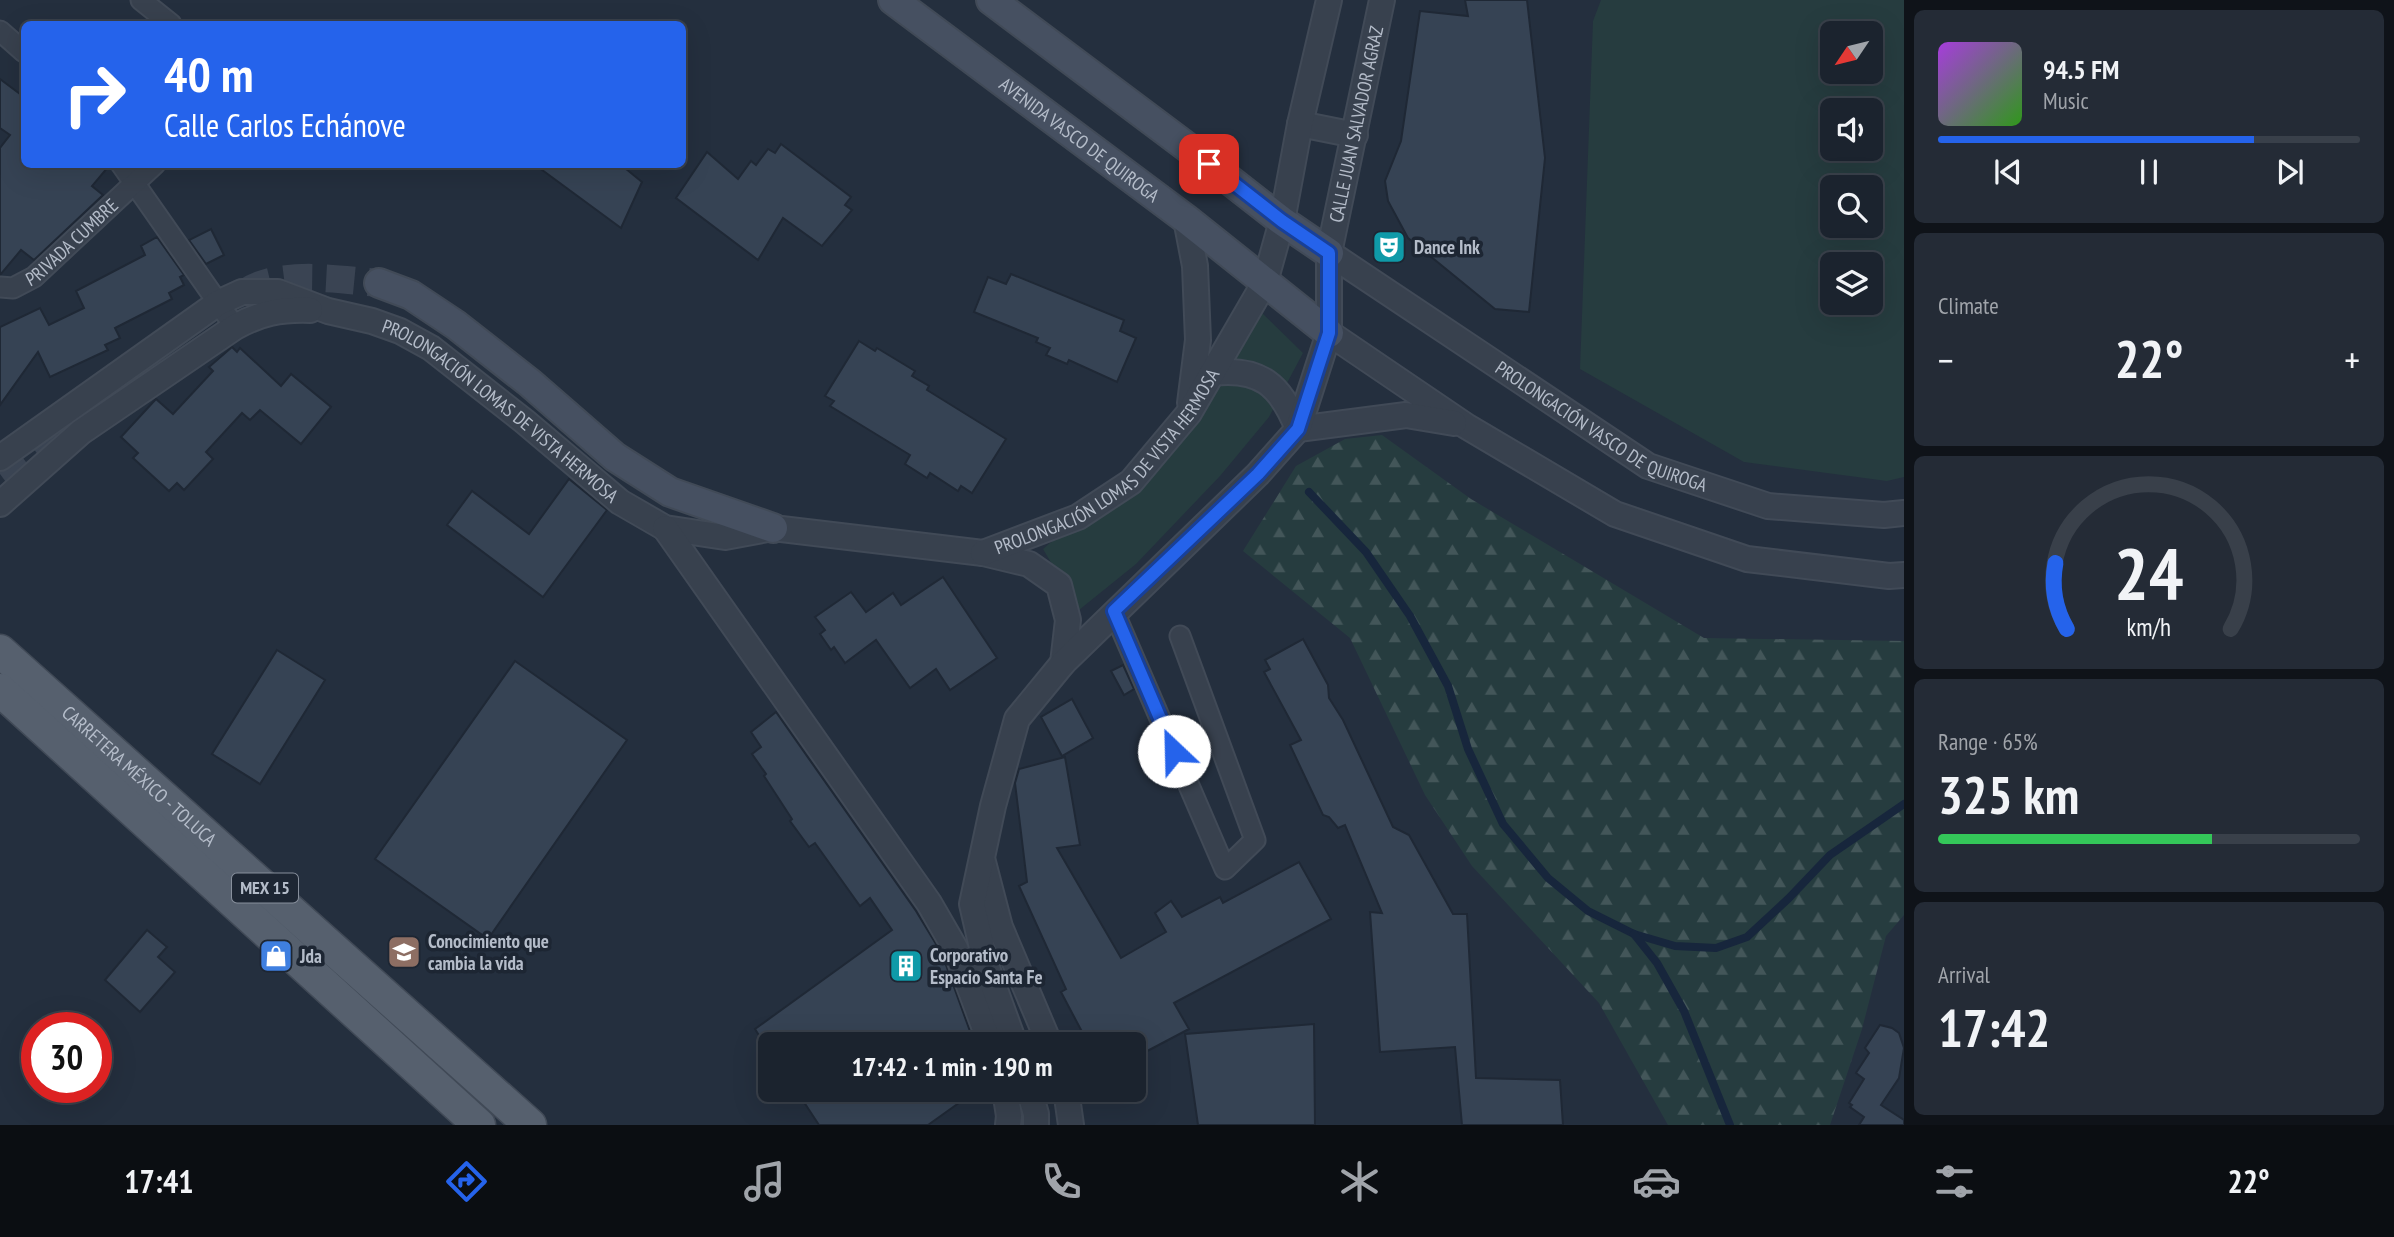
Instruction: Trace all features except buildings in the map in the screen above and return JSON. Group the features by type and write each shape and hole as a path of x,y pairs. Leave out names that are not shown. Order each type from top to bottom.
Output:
{"main road":[{"name":"AVENIDA VASCO DE QUIROGA","path":"894,0 1186,219 1329,333"},
{"path":"991,0 1191,149 1282,221 1329,253"},
{"path":"379,283 411,295 456,325 530,383 615,457 670,492 773,528"},
{"name":"CARRETERA MÉXICO - TOLUCA","path":"0,651 530,1125"},
{"name":"CARRETERA MÉXICO - TOLUCA","path":"0,690 479,1125"}],"street":[{"path":"141,0 167,21"},
{"path":"1282,221 1300,124 1329,0"},
{"name":"CALLE JUAN SALVADOR AGRAZ","path":"1298,429 1329,333 1329,253 1382,0"},
{"path":"0,31 21,49"},
{"path":"1300,124 1354,135"},
{"path":"124,168 235,327"},
{"name":"PRIVADA CUMBRE","path":"0,287 13,288 34,277 152,168"},
{"path":"1186,219 1195,266 1198,340 1189,413"},
{"name":"PROLONGACIÓN LOMAS DE VISTA HERMOSA","path":"0,458 218,303 242,292 278,292 328,311 372,321 400,331 431,348 621,502 665,528 726,537 773,528 984,554 1078,517 1131,482 1189,413 1265,282 1282,221"},
{"name":"PROLONGACIÓN VASCO DE QUIROGA","path":"1329,253 1648,466 1768,506 1884,515 1904,513"},
{"name":"PROLONGACIÓN LOMAS DE VISTA HERMOSA","path":"0,504 81,432 235,327 255,316 282,309 328,311"},
{"path":"1329,333 1466,426 1615,514 1747,559 1889,576 1904,575"},
{"path":"1212,373 1232,371 1251,374 1269,382 1282,397 1298,429"},
{"path":"1010,1032 986,965 972,904 981,855 1017,719 1063,663 1258,474 1298,429 1406,415 1466,426"},
{"name":"PROLONGACIÓN LOMAS DE VISTA HERMOSA","path":"665,528 929,903 955,948 986,1032"},
{"path":"984,554 1028,564 1059,585 1068,620 1063,663"},
{"path":"1114,611 1225,869 1255,840 1180,636"},
{"path":"981,855 1000,927 1045,1032"},
{"path":"1007,1102 1008,1125"},
{"path":"1032,1102 1036,1125"},
{"path":"1068,1102 1071,1125"}],"green space":[{"path":"1601,0 1904,0 1904,477 1887,481 1744,462 1580,369 1593,21"},
{"path":"1261,312 1303,353 1269,417 1220,476 1136,564 1079,610 1043,549 1207,408"},
{"path":"1382,435 1471,499 1704,638 1904,641 1904,915 1886,936 1862,1029 1830,1125 1668,1125 1599,1003 1472,866 1425,795 1350,638 1243,551 1296,466 1345,439"}],"waterway":[{"path":"1309,492 1366,552 1410,616 1448,686 1468,749 1503,824 1548,878 1588,911 1634,934 1675,946 1716,948 1747,937 1830,855 1904,804"},
{"path":"1634,934 1657,963 1684,1011 1730,1125"}],"tunnel":[{"path":"245,293 259,286 292,278 379,283"},
{"path":"0,474 55,433"}],"place":[{"name":"Dance Ink","path":"1389,247"},
{"name":"Conocimiento que cambia la vida","path":"404,952"},
{"name":"Jda","path":"276,956"},
{"name":"Corporativo Espacio Santa Fe","path":"906,966"}],"route":[{"path":"1174,751 1114,611 1258,474 1298,429 1329,333 1329,253 1282,221 1209,164"}]}
